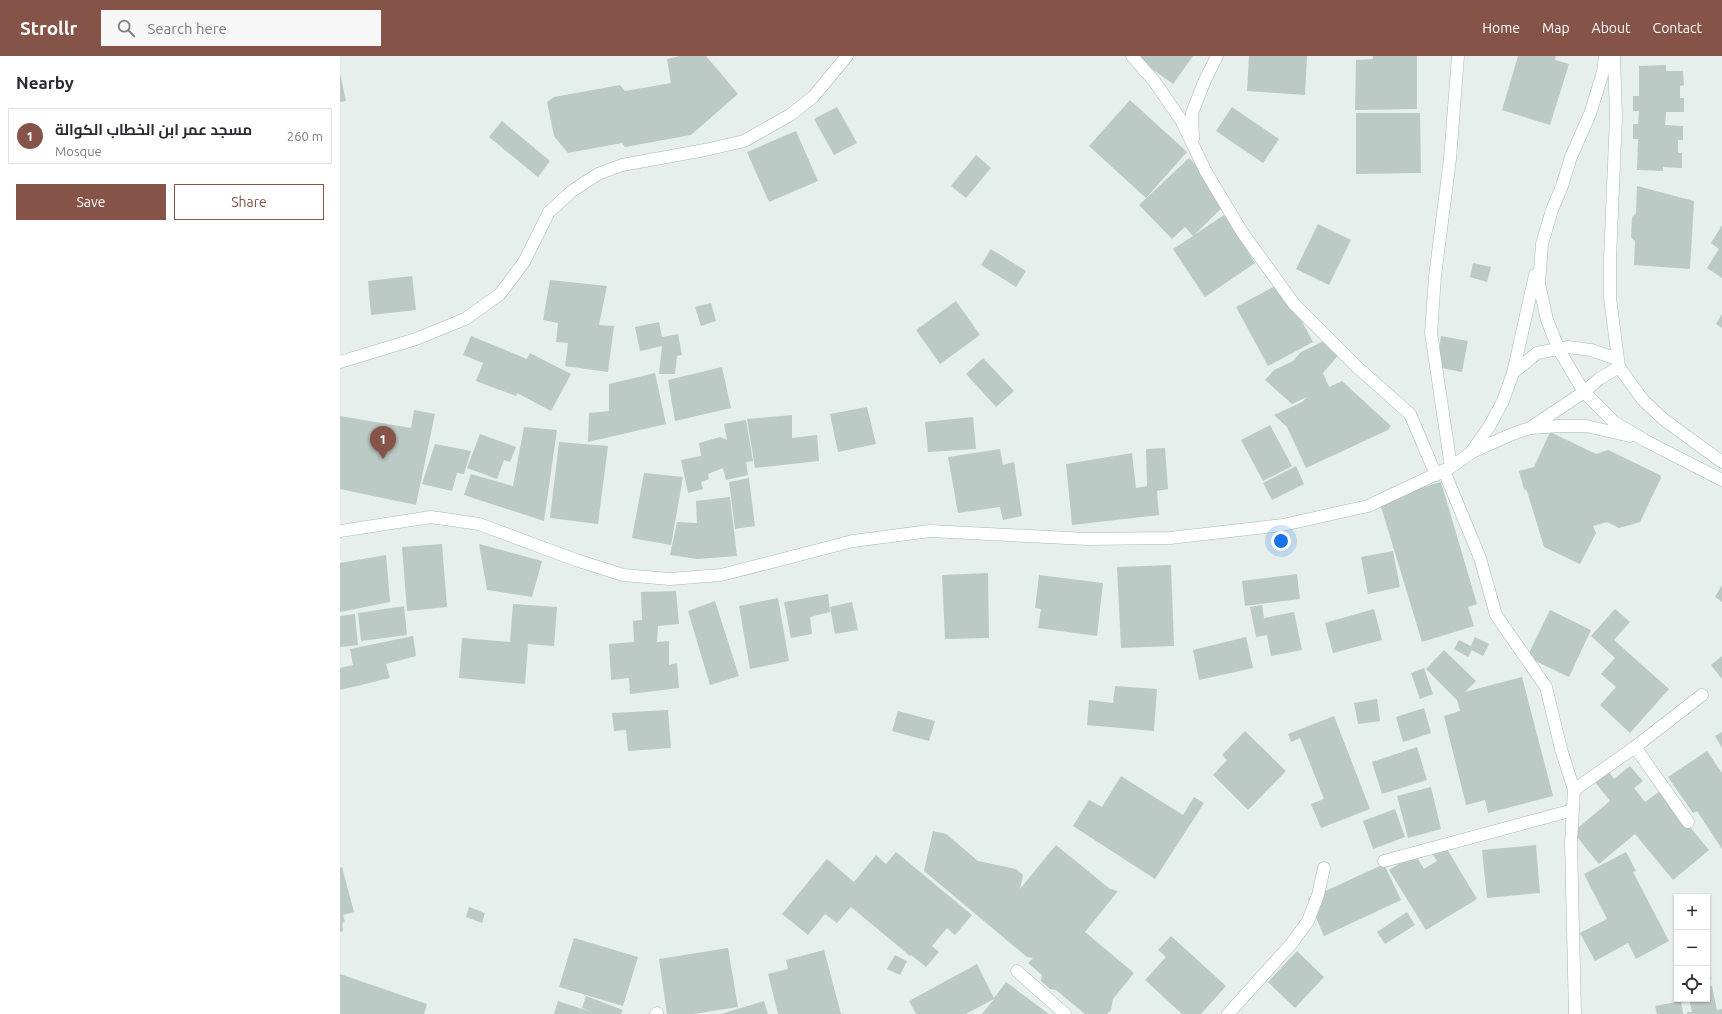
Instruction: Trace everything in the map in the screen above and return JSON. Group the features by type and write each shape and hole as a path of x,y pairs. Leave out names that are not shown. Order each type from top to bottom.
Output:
{"street":[{"path":"340,362 416,339 465,319 500,294 524,262 549,212 572,192 598,174 622,165 705,150 744,141 790,115 813,97 847,56"},
{"path":"1132,56 1154,80 1181,120 1206,172 1242,232 1294,304 1356,366 1410,414 1444,471 1480,558 1496,615 1546,687 1561,749 1574,790 1571,843 1575,1014"},
{"path":"1194,146 1192,113 1205,80 1217,56"},
{"path":"1444,471 1432,333 1435,276 1450,159 1458,56"},
{"path":"1472,452 1489,427 1503,401 1513,373 1542,244 1552,210 1562,186 1571,157 1590,114 1605,56"},
{"path":"1614,56 1616,116 1610,259 1610,298 1618,363 1643,400 1663,419 1722,462"},
{"path":"1542,244 1539,284 1547,320 1559,350 1584,392 1614,422 1644,440 1722,480"},
{"path":"1513,373 1537,353 1559,350 1568,347 1591,350 1618,363"},
{"path":"340,531 431,517 479,524 576,560 623,575 670,578 721,575 853,541 930,531 1102,539 1170,538 1282,525 1368,506 1444,471 1472,452 1530,428 1584,392 1618,363"},
{"path":"1530,428 1586,426 1644,440"},
{"path":"1574,790 1635,747 1702,695"},
{"path":"1635,747 1688,822"},
{"path":"1384,861 1573,810"},
{"path":"1228,1014 1292,943 1308,921 1318,895 1324,868"},
{"path":"1017,971 1065,1014"}],"building":[{"path":"680,56 706,56 738,94 691,135 625,147 622,143 568,153 554,136 547,102 554,97 620,85 625,91 671,83 667,59"},
{"path":"1134,56 1193,56 1173,84"},
{"path":"1249,56 1307,56 1305,95 1247,91"},
{"path":"1373,56 1417,56 1417,109 1355,110 1356,60 1373,59"},
{"path":"1518,56 1556,56 1555,60 1569,64 1550,125 1502,110"},
{"path":"1666,65 1666,71 1683,71 1684,85 1680,86 1680,98 1684,98 1684,112 1666,112 1665,125 1683,126 1683,140 1678,140 1678,153 1682,153 1682,168 1663,167 1663,171 1637,170 1638,139 1633,139 1633,124 1638,124 1639,111 1633,111 1633,96 1639,96 1639,66"},
{"path":"340,73 346,101 340,102"},
{"path":"1130,100 1187,152 1146,198 1089,146"},
{"path":"837,107 857,143 834,155 814,119"},
{"path":"1232,107 1279,139 1263,163 1216,131"},
{"path":"1356,113 1420,113 1421,173 1356,174"},
{"path":"502,121 550,161 538,177 489,137"},
{"path":"796,131 818,181 769,202 747,152"},
{"path":"976,155 991,168 966,198 951,186"},
{"path":"1189,158 1229,201 1194,235 1224,215 1255,263 1205,297 1173,249 1193,236 1185,227 1172,239 1139,205"},
{"path":"1637,186 1694,201 1690,269 1634,265 1635,241 1631,237 1632,217 1636,213"},
{"path":"1318,224 1351,240 1329,285 1296,269"},
{"path":"1722,225 1722,278 1707,268 1719,249 1711,243"},
{"path":"991,249 1026,271 1016,287 981,265"},
{"path":"1473,263 1491,267 1487,282 1470,277"},
{"path":"412,276 416,310 371,315 368,281"},
{"path":"550,280 607,286 599,325 614,326 608,372 565,366 568,343 556,342 558,323 543,320"},
{"path":"1281,283 1313,342 1268,366 1236,307"},
{"path":"956,301 980,335 940,364 916,330"},
{"path":"711,303 716,321 701,326 695,307"},
{"path":"1722,314 1722,328 1716,324"},
{"path":"659,322 662,337 678,334 682,355 677,356 675,374 659,374 662,346 640,351 635,327"},
{"path":"471,336 527,359 530,353 571,374 551,411 517,393 516,396 476,381 483,363 463,355"},
{"path":"1441,336 1468,341 1462,372 1436,367"},
{"path":"1326,340 1340,353 1323,373 1329,387 1342,381 1391,426 1388,430 1306,468 1287,427 1274,415 1302,402 1307,397 1292,404 1265,380 1274,370 1293,361 1301,352"},
{"path":"983,358 1014,391 996,407 966,374"},
{"path":"722,367 731,408 675,421 668,380"},
{"path":"655,373 666,424 588,442 589,413 609,411 609,384"},
{"path":"867,407 876,444 838,452 830,414"},
{"path":"414,410 435,414 416,505 340,489 340,416 411,428"},
{"path":"792,415 792,438 817,435 819,461 755,468 747,419"},
{"path":"973,417 976,449 928,452 925,422"},
{"path":"746,420 753,461 746,462 748,475 726,480 723,468 708,474 709,479 701,482 703,489 688,493 681,460 701,456 699,443 720,437 727,440 724,424"},
{"path":"1270,425 1292,466 1263,481 1241,440"},
{"path":"524,427 557,430 544,521 464,495 471,474 513,486"},
{"path":"1550,432 1596,454 1608,450 1660,475 1661,478 1640,522 1619,528 1607,522 1593,526 1596,533 1580,564 1544,547 1527,491 1524,489 1519,471 1534,467"},
{"path":"480,434 516,447 510,462 504,460 497,479 467,468"},
{"path":"559,442 608,446 598,524 550,518"},
{"path":"435,444 471,451 464,474 457,473 452,491 422,484"},
{"path":"1165,448 1168,489 1157,491 1159,515 1072,525 1066,464 1132,453 1136,488 1147,486 1146,449"},
{"path":"1000,449 1003,465 1014,462 1022,516 1003,520 1000,507 958,513 948,457"},
{"path":"1296,466 1304,484 1272,500 1263,483"},
{"path":"644,473 683,477 671,545 632,538"},
{"path":"749,478 755,526 735,529 729,482"},
{"path":"1441,482 1477,604 1468,607 1474,626 1422,642 1379,500"},
{"path":"730,497 737,556 697,559 670,555 677,522 697,523 696,501"},
{"path":"442,544 447,607 407,611 402,547"},
{"path":"479,544 542,561 532,597 487,590"},
{"path":"1393,551 1400,587 1368,594 1361,557"},
{"path":"386,555 390,602 340,612 340,563"},
{"path":"1171,565 1174,646 1121,648 1117,567"},
{"path":"988,573 989,638 945,639 942,575"},
{"path":"1297,574 1300,599 1245,606 1242,581"},
{"path":"1039,575 1103,583 1097,636 1038,628 1041,609 1035,608"},
{"path":"1722,585 1722,602 1715,597"},
{"path":"676,591 679,624 658,626 657,642 669,641 669,665 677,663 679,688 630,694 629,678 611,680 609,644 634,642 633,621 642,620 641,592"},
{"path":"828,594 830,612 810,617 812,634 791,638 784,602"},
{"path":"778,598 789,661 750,669 739,606"},
{"path":"715,601 739,676 710,685 688,611"},
{"path":"852,602 858,630 835,634 830,607"},
{"path":"513,604 557,607 554,646 528,644 525,684 459,678 462,638 510,642"},
{"path":"1262,605 1264,618 1294,612 1302,650 1271,656 1267,635 1256,637 1250,607"},
{"path":"404,606 407,635 361,641 358,613"},
{"path":"1374,609 1382,640 1333,653 1325,623"},
{"path":"1615,609 1630,622 1614,640 1669,689 1630,733 1600,705 1616,687 1601,674 1615,658 1591,636"},
{"path":"1550,610 1591,630 1569,677 1527,657"},
{"path":"355,614 358,645 340,647 340,616"},
{"path":"413,636 416,656 386,664 390,678 340,690 340,668 353,665 350,649"},
{"path":"1246,637 1253,668 1199,680 1193,650"},
{"path":"1475,637 1489,644 1483,656 1472,650 1468,657 1454,649 1459,640 1471,646"},
{"path":"1444,650 1476,681 1465,692 1522,677 1553,796 1488,813 1485,800 1466,805 1444,716 1460,711 1457,700 1426,669"},
{"path":"1722,656 1722,679 1711,665"},
{"path":"1424,668 1433,694 1420,699 1411,673"},
{"path":"1115,686 1157,689 1154,731 1087,725 1089,700 1113,703"},
{"path":"1377,699 1380,721 1358,724 1354,703"},
{"path":"1424,708 1431,733 1403,742 1396,717"},
{"path":"668,710 671,748 628,751 626,730 614,731 612,713"},
{"path":"898,711 935,721 929,741 892,731"},
{"path":"1334,716 1370,809 1321,828 1311,804 1324,799 1300,738 1291,742 1288,734"},
{"path":"1245,731 1286,771 1248,810 1213,775 1227,760 1222,755"},
{"path":"1722,732 1722,748 1715,736"},
{"path":"1417,747 1427,780 1382,794 1372,762"},
{"path":"1707,751 1722,773 1722,849 1697,811 1693,813 1668,777"},
{"path":"1630,766 1643,781 1634,788 1645,802 1660,791 1709,850 1673,880 1635,834 1599,864 1573,832 1610,801 1595,782 1608,771 1614,779"},
{"path":"1121,776 1183,815 1194,797 1204,803 1155,879 1073,826 1089,800 1102,807"},
{"path":"1431,787 1441,829 1408,838 1397,796"},
{"path":"1395,809 1405,837 1373,849 1363,821"},
{"path":"933,831 946,834 978,861 1016,869 1023,875 1020,889 1056,845 1110,889 1118,891 1085,932 1134,973 1113,999 1111,1010 1107,1014 1085,1014 1056,990 1050,989 1041,981 1042,975 1028,963 1033,958 1027,957 924,871"},
{"path":"1444,844 1477,899 1426,930 1389,870 1415,854 1424,869 1437,861 1431,852"},
{"path":"1536,845 1540,893 1487,898 1482,850"},
{"path":"896,852 972,915 955,935 947,928 932,946 939,952 926,967 911,955 910,956 851,907 837,923 825,914 808,935 782,914 827,859 854,882 876,855 886,864"},
{"path":"1626,852 1636,871 1633,872 1669,941 1636,959 1628,943 1595,961 1580,933 1607,919 1584,874"},
{"path":"1384,864 1401,900 1324,936 1308,899"},
{"path":"342,867 354,912 343,915 345,922 342,923 343,931 340,932 340,868"},
{"path":"469,907 485,913 482,923 466,917"},
{"path":"1407,912 1415,925 1385,944 1377,932"},
{"path":"1171,936 1226,986 1201,1014 1182,1014 1145,980 1166,957 1158,950"},
{"path":"574,938 638,957 623,1006 559,987"},
{"path":"728,948 738,1007 694,1014 667,1014 659,959"},
{"path":"824,950 841,1014 778,1014 768,974 788,969 786,960"},
{"path":"1297,951 1324,977 1295,1008 1268,982"},
{"path":"895,955 907,961 900,975 887,969"},
{"path":"977,964 994,998 1006,982 1049,1014 982,1014 994,999 966,1014 916,1014 909,1001"},
{"path":"340,974 427,1004 424,1014 340,1014"},
{"path":"1710,986 1712,986 1717,1010 1722,1009 1722,1014 1687,1014 1687,1012 1692,1012 1690,1002 1710,1002"},
{"path":"586,996 623,1010 621,1014 554,1014 558,1001 591,1012 582,1008"},
{"path":"764,1001 768,1014 721,1014"},
{"path":"1681,1002 1683,1014 1657,1014 1655,1006"}],"place":[{"name":"مسجد عمر ابن الخطاب الكوالة","path":"383,459"}]}
